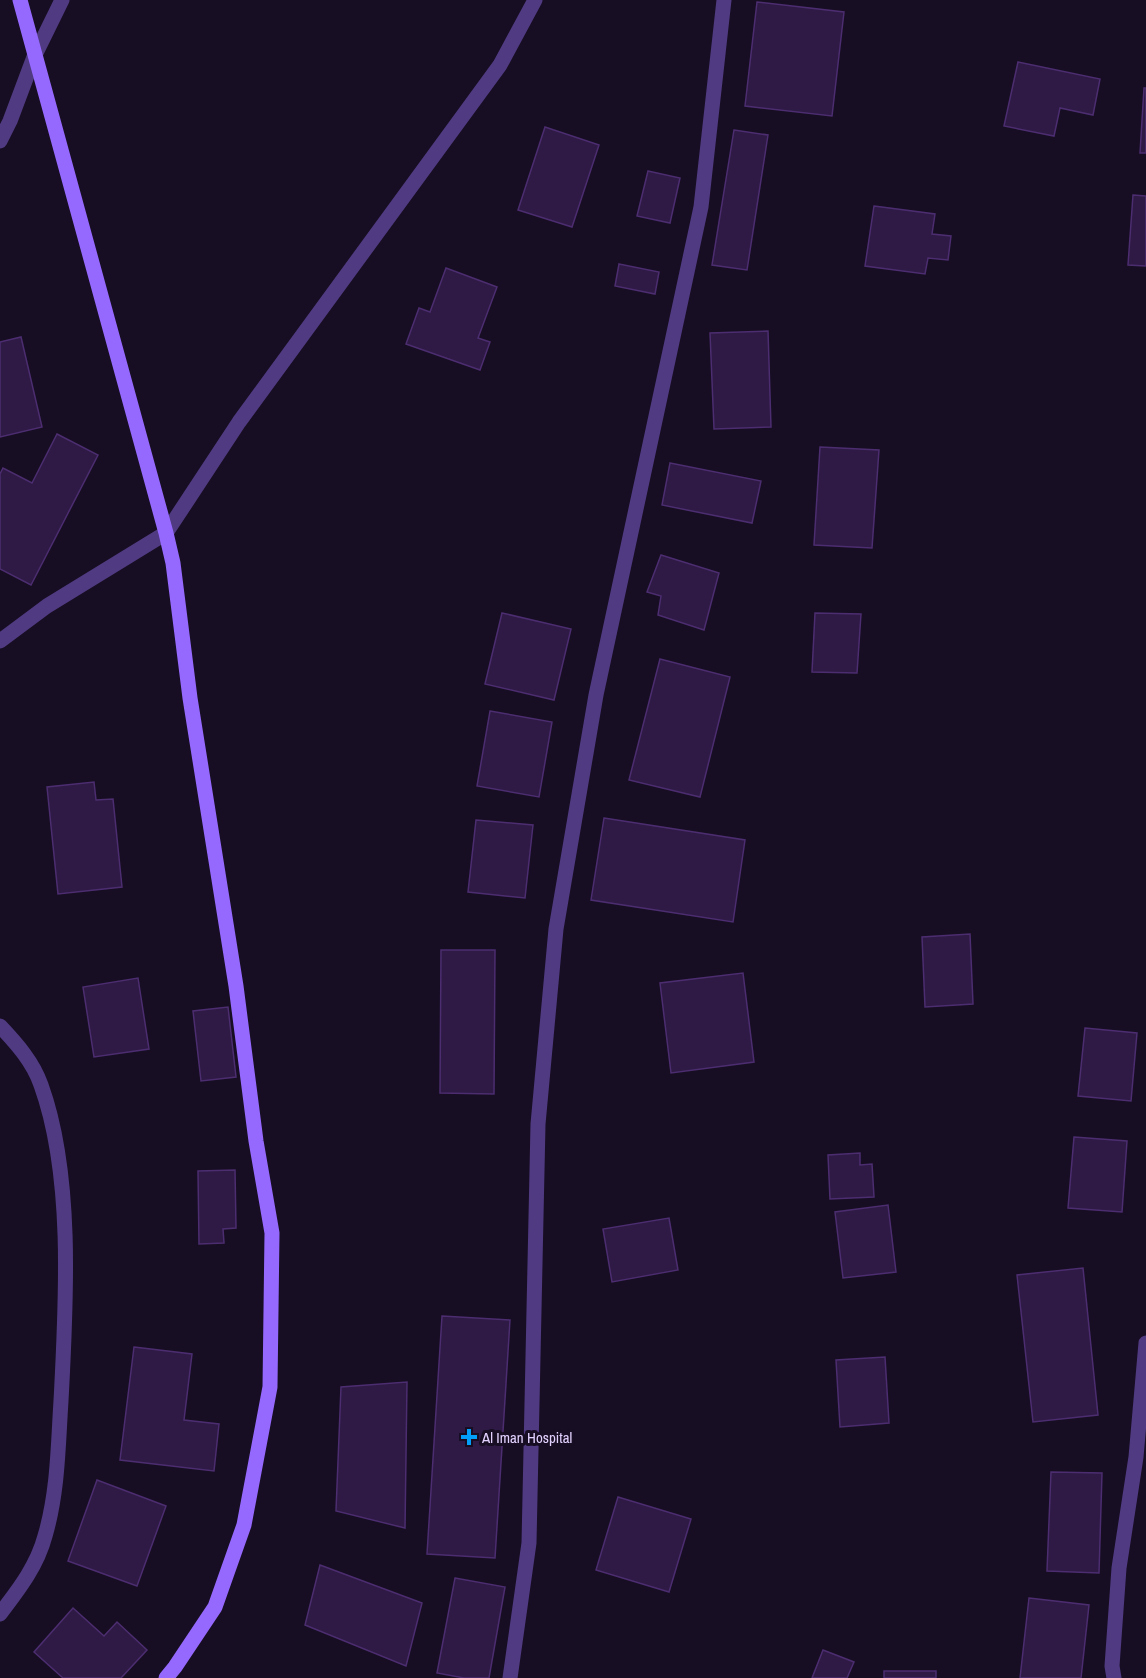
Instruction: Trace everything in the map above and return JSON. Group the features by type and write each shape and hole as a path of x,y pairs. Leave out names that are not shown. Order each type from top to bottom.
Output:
{"main road":[{"path":"20,0 173,563 190,698 236,986 256,1141 272,1233 270,1387 243,1525 215,1607 176,1667 166,1678"}],"street":[{"path":"0,141 34,57 62,0"},
{"path":"0,640 47,606 166,533 239,422 500,65 535,0"},
{"path":"510,1678 529,1544 538,1124 556,929 596,695 701,207 724,0"},
{"path":"0,1026 22,1049 41,1084 55,1135 62,1194 65,1261 63,1353 54,1494 45,1536 31,1572 0,1614"},
{"path":"1114,1678 1112,1666 1119,1568 1136,1456 1146,1343"}],"building":[{"path":"757,2 844,12 832,116 745,106"},
{"path":"1018,62 1100,79 1093,115 1060,108 1054,136 1004,126"},
{"path":"1144,88 1146,88 1146,153 1140,153"},
{"path":"545,127 599,145 572,227 518,210"},
{"path":"734,130 768,135 747,270 712,265"},
{"path":"648,171 680,178 670,223 637,216"},
{"path":"1133,195 1146,196 1146,266 1128,265"},
{"path":"874,206 935,214 932,234 951,236 948,260 928,258 925,274 865,266"},
{"path":"619,264 659,272 655,294 615,286"},
{"path":"446,268 497,287 478,338 490,342 480,370 406,344 419,308 430,312"},
{"path":"768,331 771,427 714,429 710,333"},
{"path":"21,337 42,427 0,437 0,342"},
{"path":"57,434 98,455 31,585 0,569 0,474 3,468 32,483"},
{"path":"820,447 879,450 872,548 814,545"},
{"path":"670,463 761,481 752,523 662,505"},
{"path":"661,555 719,573 704,630 658,615 661,596 647,592"},
{"path":"502,613 571,629 554,700 485,684"},
{"path":"815,613 861,614 857,673 812,672"},
{"path":"660,659 730,677 700,797 629,780"},
{"path":"490,711 552,722 539,797 477,786"},
{"path":"94,782 96,800 113,799 122,887 58,894 47,787"},
{"path":"604,818 745,840 733,922 591,900"},
{"path":"476,820 533,825 525,898 468,892"},
{"path":"970,934 973,1004 925,1007 922,937"},
{"path":"441,950 495,950 494,1094 440,1093"},
{"path":"743,973 754,1062 671,1073 660,983"},
{"path":"138,978 149,1049 94,1057 83,987"},
{"path":"228,1007 236,1077 201,1081 193,1011"},
{"path":"1085,1028 1137,1033 1131,1101 1078,1096"},
{"path":"1074,1137 1127,1141 1122,1212 1068,1208"},
{"path":"860,1153 860,1165 872,1164 874,1197 830,1199 828,1155"},
{"path":"235,1170 236,1228 223,1229 224,1243 199,1244 198,1171"},
{"path":"888,1205 896,1272 843,1278 835,1212"},
{"path":"669,1218 678,1270 612,1282 603,1229"},
{"path":"1083,1268 1098,1415 1033,1422 1017,1275"},
{"name":"Al Iman Hospital","path":"442,1316 510,1320 495,1558 427,1554"},
{"path":"134,1347 192,1354 184,1420 219,1424 214,1471 120,1460"},
{"path":"885,1357 889,1423 840,1427 836,1360"},
{"path":"407,1382 405,1528 336,1511 341,1387"},
{"path":"1051,1472 1102,1473 1099,1573 1047,1571"},
{"path":"97,1480 166,1506 137,1586 68,1561"},
{"path":"618,1497 691,1519 669,1592 596,1570"},
{"path":"320,1565 422,1603 406,1666 305,1625"},
{"path":"455,1578 505,1587 489,1678 464,1678 437,1673"},
{"path":"1029,1598 1089,1605 1081,1678 1020,1678"},
{"path":"73,1608 104,1636 117,1622 147,1650 121,1678 63,1678 34,1652"},
{"path":"823,1650 854,1662 847,1678 812,1678"},
{"path":"884,1671 936,1671 936,1678 884,1678"}],"place":[{"name":"Al Iman Hospital","path":"469,1437"}]}
